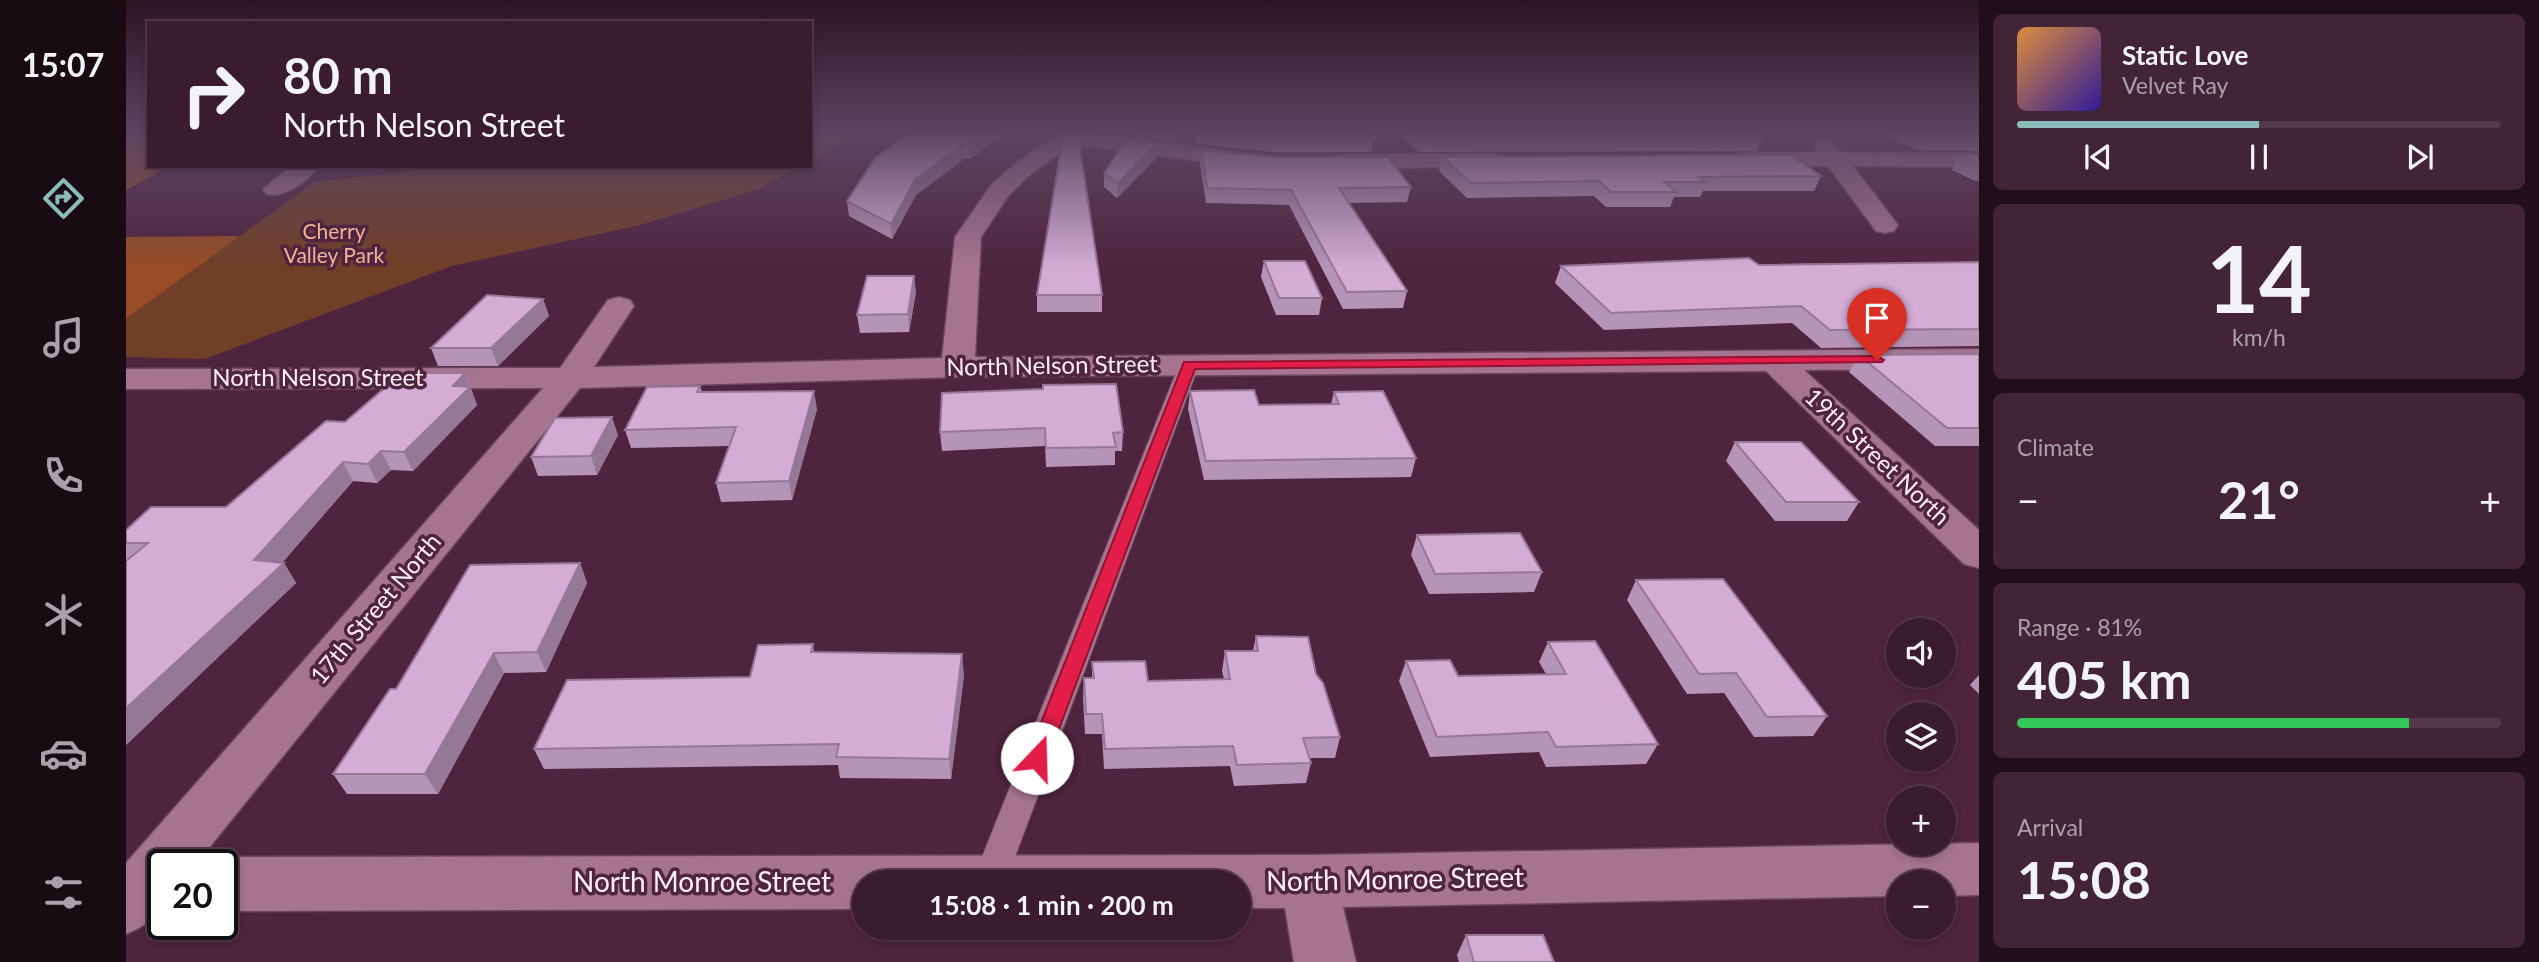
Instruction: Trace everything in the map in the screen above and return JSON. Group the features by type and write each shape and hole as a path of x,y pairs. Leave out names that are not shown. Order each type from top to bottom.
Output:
{"street":[{"path":"275,189 290,178"},
{"path":"958,367 968,237 1000,190 1013,178"},
{"path":"1850,178 1885,225"},
{"name":"17th Street North","path":"140,890 570,378 619,306"},
{"name":"North Nelson Street","path":"126,379 570,378 958,367 1979,359"},
{"name":"19th Street North","path":"1775,360 1979,554"},
{"name":"North Monroe Street","path":"1251,881 1979,869"},
{"path":"1308,881 1325,962"},
{"name":"North Monroe Street","path":"238,884 852,882"}],"lane":[{"path":"993,870 1189,365"}],"green space":[{"name":"Cherry Valley Park","path":"350,178 779,178 759,189 640,225 452,266 205,359 126,357 126,319 314,182"}],"shaded area":[{"path":"126,178 148,178 126,190"},
{"path":"240,236 126,319 126,237"}],"building":[{"path":"862,178 918,178 891,224 847,201"},
{"path":"1056,178 1085,178 1102,295 1037,295"},
{"path":"1111,178 1123,178 1118,183"},
{"path":"1205,178 1404,178 1411,187 1339,188 1407,291 1347,292 1291,190 1207,188"},
{"path":"1465,178 1700,178 1706,182 1664,182 1676,192 1611,192 1599,181 1471,183"},
{"path":"1749,258 1759,265 1979,262 1979,329 1830,330 1801,306 1611,313 1561,266"},
{"path":"1264,261 1305,261 1322,298 1279,298"},
{"path":"867,276 914,276 908,314 857,315"},
{"path":"487,295 543,299 491,348 431,348"},
{"path":"1979,354 1979,428 1947,428 1859,355"},
{"path":"402,373 465,373 453,386 470,387 404,452 381,451 368,464 343,462 254,560 284,563 126,708 126,561 148,543 126,543 126,530 151,507 226,507 326,421 345,422"},
{"path":"1116,384 1123,432 1113,433 1116,447 1046,448 1045,428 940,432 942,393 1043,389 1043,385"},
{"path":"700,386 697,392 814,391 789,481 716,483 736,427 625,430 647,387"},
{"path":"1254,390 1259,405 1339,404 1334,392 1383,391 1416,458 1206,461 1190,391"},
{"path":"612,417 591,456 531,457 555,418"},
{"path":"1735,442 1801,442 1859,502 1786,502"},
{"path":"1520,533 1542,572 1435,574 1417,535"},
{"path":"580,563 537,652 494,653 425,774 333,774 390,689 396,689 470,565"},
{"path":"1723,579 1827,716 1767,717 1736,673 1699,674 1636,580"},
{"path":"1256,636 1308,637 1316,674 1323,683 1340,737 1303,738 1311,763 1237,765 1233,746 1105,749 1102,714 1086,714 1084,678 1094,678 1092,662 1145,661 1148,681 1230,679 1225,651 1258,651"},
{"path":"1595,641 1658,744 1556,747 1548,732 1437,737 1406,661 1450,660 1458,676 1566,674 1548,642"},
{"path":"813,644 811,652 962,654 949,759 836,757 839,744 534,749 567,680 750,677 758,645"},
{"path":"1466,935 1543,935 1554,962 1474,962"}],"route":[{"path":"1037,758 1189,365 1877,360"}]}
